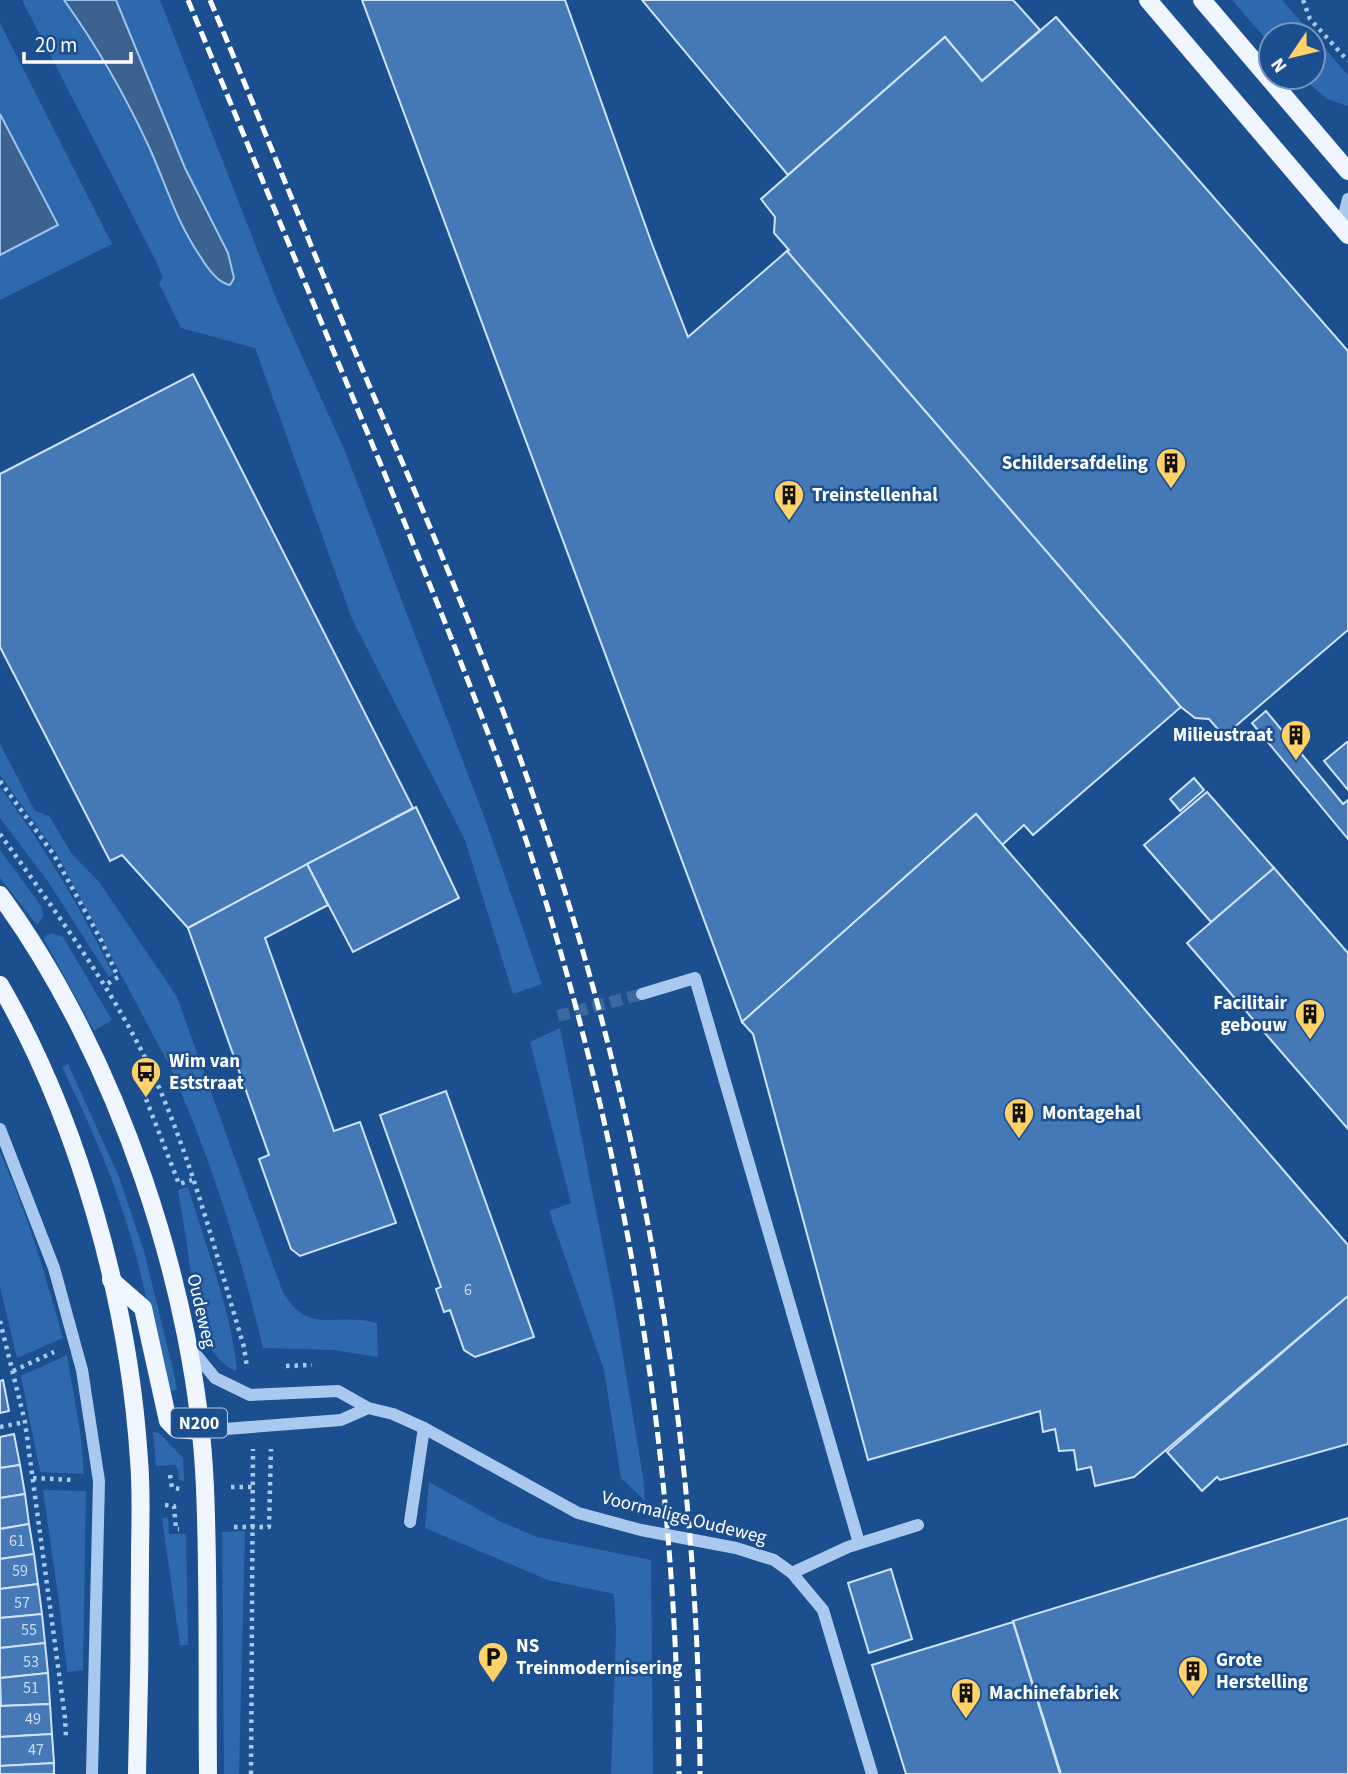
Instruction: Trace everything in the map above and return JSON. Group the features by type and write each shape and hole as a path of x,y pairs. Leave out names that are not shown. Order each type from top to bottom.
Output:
{"main road":[{"path":"1149,0 1346,229"},
{"path":"1202,0 1348,171"},
{"name":"Oudeweg","path":"0,895 30,937 84,1035 126,1135 150,1202 188,1344 205,1488 208,1774"},
{"path":"0,985 40,1060 59,1108 95,1217 126,1352 136,1420 140,1479 137,1774"},
{"path":"111,1280 142,1308 167,1421 176,1429 200,1431"}],"street":[{"path":"1346,229 1348,199"},
{"path":"642,993 695,978 859,1543"},
{"path":"0,1129 54,1268 82,1370 99,1481 92,1774"},
{"name":"Voormalige Oudeweg","path":"188,1344 215,1378 250,1395 338,1391 368,1408 393,1414 424,1428 579,1513 641,1530 736,1548 774,1560 792,1573 823,1610 872,1774"},
{"path":"200,1431 341,1420 368,1408"},
{"path":"410,1522 424,1428"},
{"path":"792,1573 859,1543 918,1525"}],"path":[{"path":"1303,0 1310,19 1348,61"},
{"path":"0,781 54,855 101,940 118,977 104,986"},
{"path":"0,834 104,986 160,1088 244,1347 250,1395"},
{"path":"146,1099 179,1184 192,1180"},
{"path":"0,1321 25,1422 66,1740"},
{"path":"13,1371 75,1344"},
{"path":"0,1427 25,1422"},
{"path":"251,1774 253,1427"},
{"path":"33,1478 99,1481"}],"shaded area":[{"path":"22,0 160,0 278,303 345,451 485,819 542,984 513,994 465,840 352,619 255,348 181,328 159,283 163,278 156,261"},
{"path":"64,0 116,0 185,168 228,253 234,278 230,285 213,274 192,243 131,110"},
{"path":"1232,0 1282,0 1301,21 1257,21 1257,29"},
{"path":"0,23 112,244 0,300 0,255 58,225 0,114"},
{"path":"1327,51 1348,75 1348,106 1327,99 1318,91 1327,91"},
{"path":"0,114 58,225 0,255"},
{"path":"0,744 35,811 49,816 72,854 100,883 177,997 282,1290 292,1305 302,1314 313,1318 377,1323 378,1357 334,1350 263,1348 223,1205 184,1099 169,1065 57,854 0,775"},
{"path":"0,787 75,901 113,974 109,977 49,883 0,818"},
{"path":"0,850 42,907 43,916 37,925 0,878"},
{"path":"51,933 63,937 112,1020 94,1031 44,939"},
{"path":"560,1028 614,1302 645,1501 621,1478 604,1370 549,1211 571,1203 530,1042"},
{"path":"68,1064 119,1177 144,1251 177,1390 170,1391 125,1219 101,1153 62,1067"},
{"path":"0,1152 27,1220 63,1338 17,1358 0,1287"},
{"path":"188,1187 229,1323 237,1369 235,1371 222,1362 212,1350 200,1322 178,1190"},
{"path":"67,1355 81,1437 84,1474 40,1472 21,1376"},
{"path":"153,1432 159,1433 183,1458 184,1481 179,1480 175,1465 156,1466"},
{"path":"429,1482 499,1521 537,1537 651,1560 653,1774 611,1774 616,1630 614,1594 548,1580 425,1528"},
{"path":"43,1490 86,1491 83,1670 67,1672"},
{"path":"162,1518 168,1518 169,1534 186,1534 188,1645 180,1645"},
{"path":"245,1531 239,1774 224,1774 222,1532"}],"building":[{"name":"Treinstellenhal","path":"362,0 565,0 688,337 787,251 1181,707 1033,835 1024,825 1002,845 976,814 742,1022"},
{"path":"642,0 1013,0 1040,30 982,81 945,37 788,175"},
{"name":"Schildersafdeling","path":"1056,17 1348,351 1348,630 1224,736 1209,719 1195,718 1181,707 787,251 789,250 774,233 775,217 761,199 945,37 982,81"},
{"path":"193,374 413,808 188,928 122,855 110,861 0,647 0,474"},
{"name":"Milieustraat","path":"1266,711 1343,804 1348,800 1348,839 1252,723"},
{"name":"Milieustraat","path":"1347,742 1348,744 1348,790 1324,761"},
{"path":"1194,778 1204,790 1180,811 1170,799"},
{"path":"1207,792 1274,868 1211,922 1144,845"},
{"path":"416,807 459,898 353,952 307,864"},
{"name":"Montagehal","path":"976,814 1348,1245 1348,1296 1134,1477 1095,1486 1091,1467 1077,1470 1074,1450 1059,1451 1055,1429 1043,1432 1040,1411 868,1460 753,1034 742,1022"},
{"path":"307,864 328,905 265,938 334,1131 360,1122 396,1223 300,1256 291,1249 259,1159 269,1155 188,928"},
{"name":"Facilitair gebouw","path":"1274,868 1348,953 1348,1129 1187,943"},
{"path":"446,1091 534,1337 475,1357 464,1350 450,1310 444,1312 436,1289 441,1287 380,1115"},
{"path":"1348,1296 1348,1444 1220,1480 1217,1477 1202,1491 1167,1452"},
{"path":"3,1380 9,1411 0,1413 0,1381"},
{"path":"14,1434 20,1465 0,1468 0,1437"},
{"path":"20,1465 25,1494 0,1498 0,1468"},
{"path":"25,1494 29,1524 0,1529 0,1498"},
{"name":"Grote Herstelling","path":"1348,1518 1348,1774 1061,1774 1013,1621"},
{"path":"29,1524 34,1554 0,1559 0,1529"},
{"path":"34,1554 38,1584 0,1589 0,1559"},
{"path":"891,1569 912,1639 869,1653 848,1583"},
{"path":"38,1584 42,1614 0,1618 0,1589"},
{"path":"42,1614 45,1643 0,1648 0,1618"},
{"name":"Machinefabriek","path":"1013,1622 1060,1774 906,1774 872,1665"},
{"path":"45,1643 48,1673 0,1678 0,1648"},
{"path":"48,1673 50,1704 1,1706 0,1678"},
{"path":"50,1704 52,1734 0,1737 0,1706"},
{"path":"52,1734 54,1763 0,1766 0,1737"},
{"path":"54,1763 54,1774 0,1774 0,1766"}],"tunnel":[{"path":"558,1016 642,994"}],"railway":[{"path":"188,0 472,690 514,804 551,919 606,1130 628,1236 645,1342 670,1556 679,1774"},
{"path":"210,0 481,654 553,855 594,991 640,1184 673,1379 693,1576 700,1774"}],"place":[{"name":"Schildersafdeling","path":"1171,490"},
{"name":"Treinstellenhal","path":"789,522"},
{"name":"Milieustraat","path":"1296,762"},
{"name":"Facilitair gebouw","path":"1310,1041"},
{"name":"Wim van Eststraat","path":"146,1099"},
{"name":"Montagehal","path":"1019,1140"},
{"name":"NS Treinmodernisering","path":"493,1684"},
{"name":"Grote Herstelling","path":"1193,1698"},
{"name":"Machinefabriek","path":"966,1720"}]}
